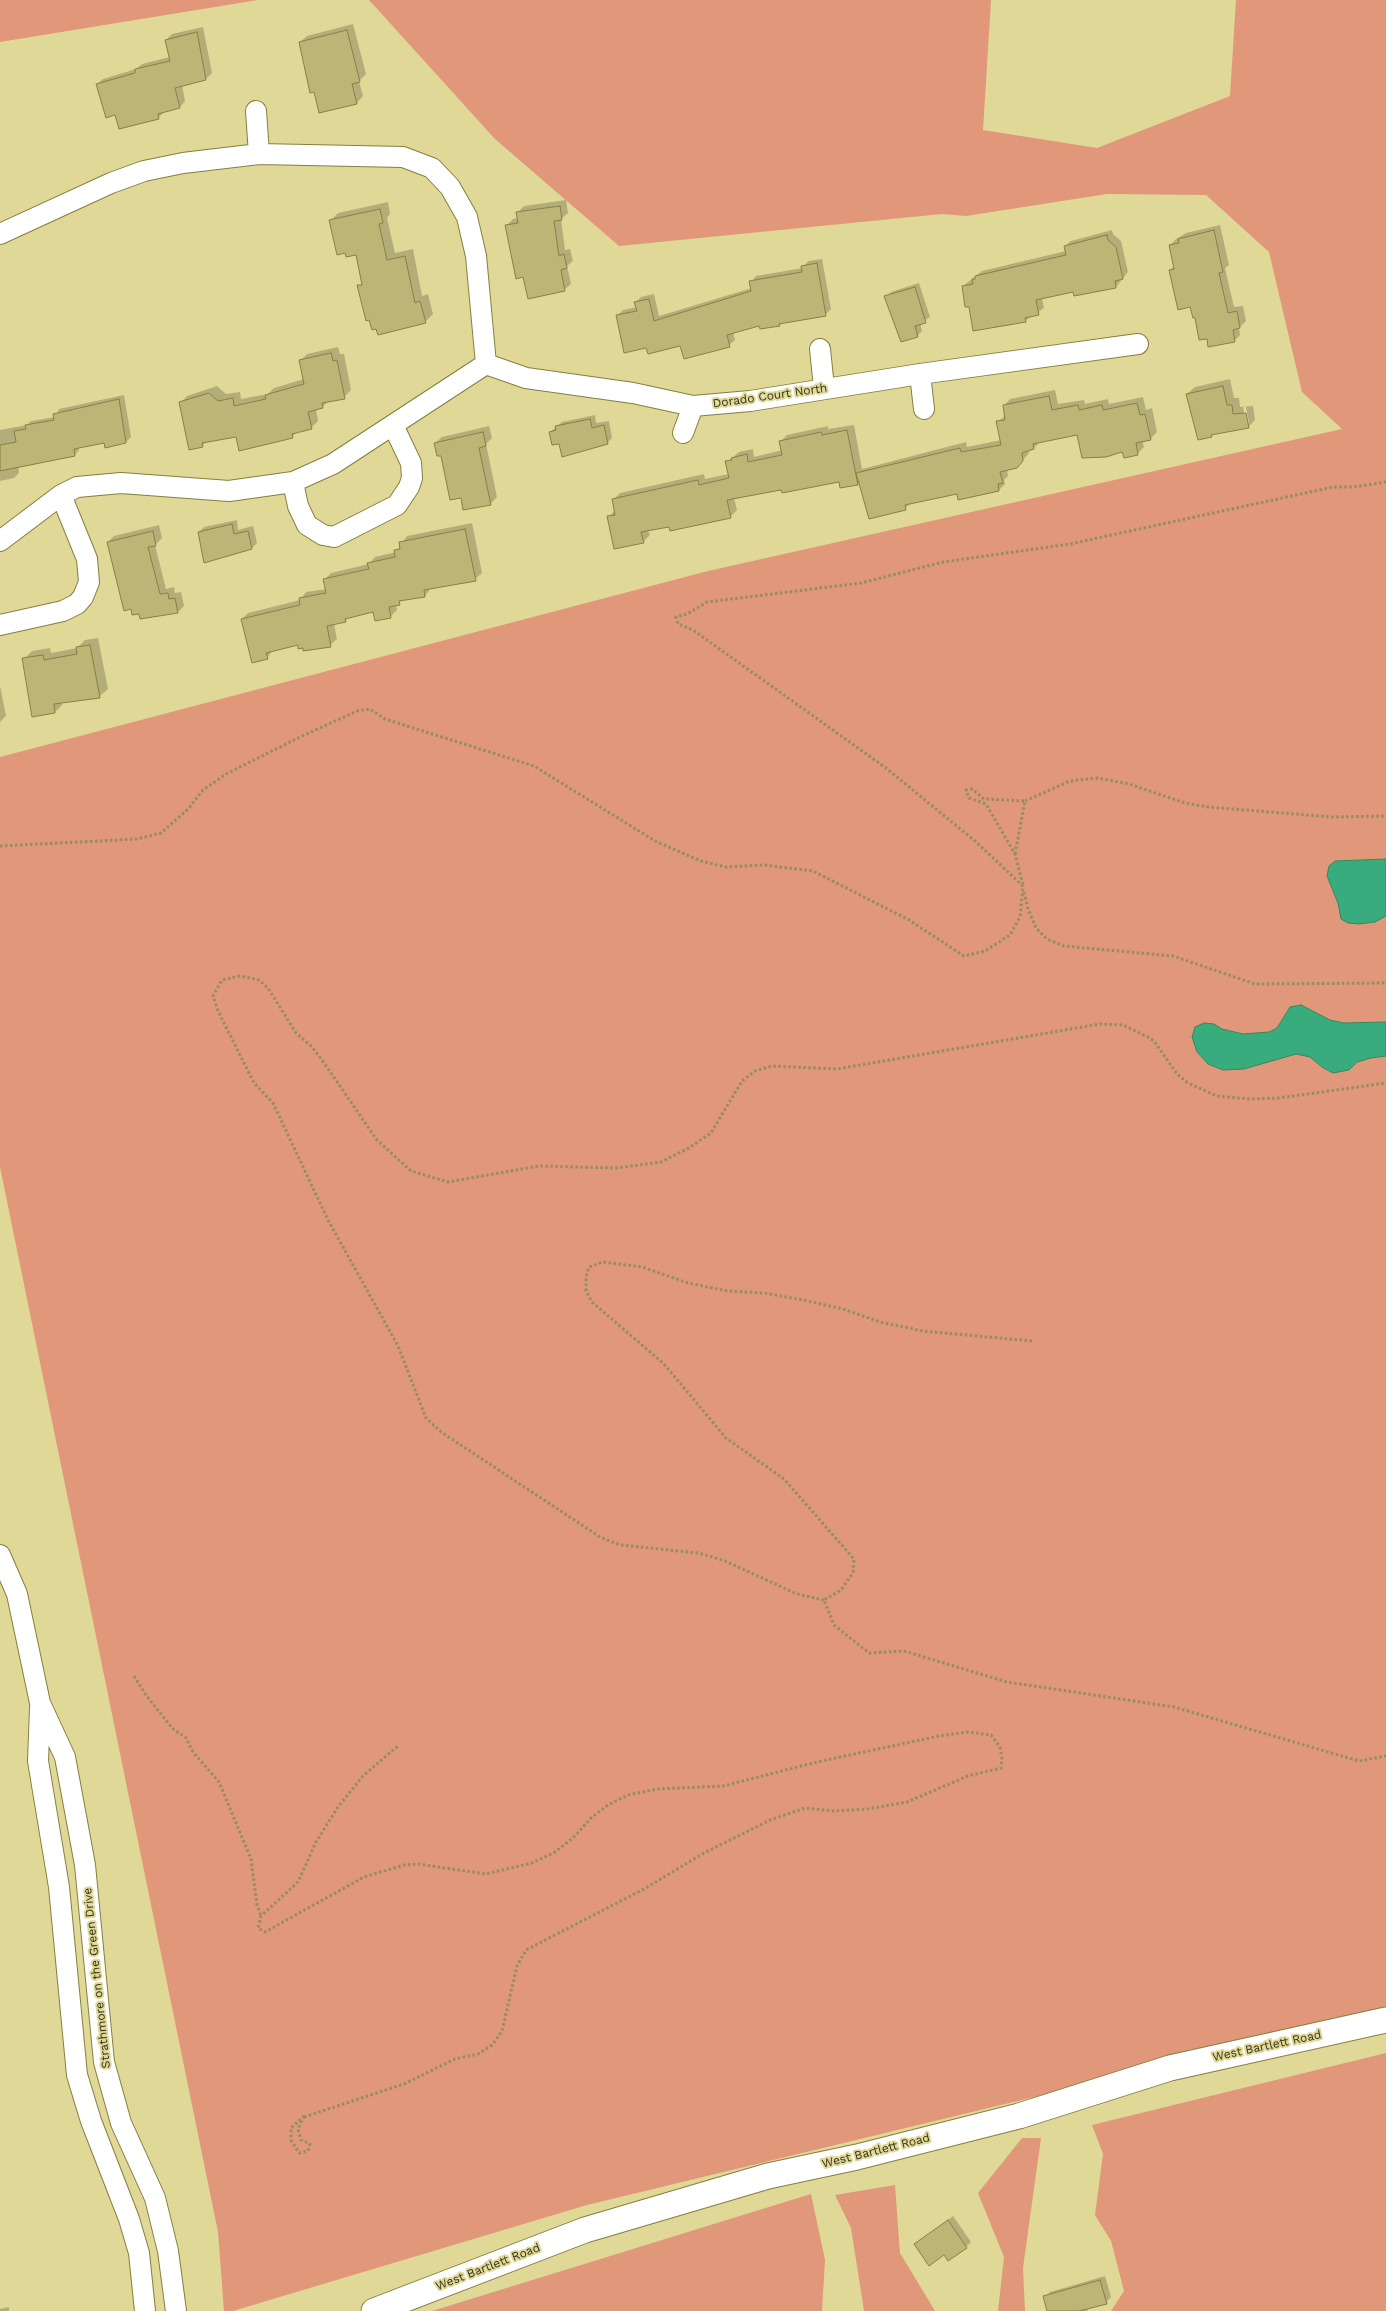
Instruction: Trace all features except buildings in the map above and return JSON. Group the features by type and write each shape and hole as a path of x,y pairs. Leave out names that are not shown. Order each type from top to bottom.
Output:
{"street":[{"path":"256,110 259,154"},
{"path":"0,234 111,183 144,171 183,163 259,154 404,157 432,168 450,187 467,217 476,256 486,364 333,464 293,482 229,491 121,483 77,487 62,495 0,541"},
{"name":"Dorado Court North","path":"486,364 526,378 633,393 693,406 750,401 824,388 1138,344"},
{"path":"820,349 824,388"},
{"path":"920,374 924,409"},
{"path":"683,433 693,406"},
{"path":"293,482 298,506 306,525 323,535 334,537 397,505 410,487 412,478 411,463 393,425"},
{"path":"0,625 63,611 77,604 88,590 87,559 62,495"},
{"name":"Strathmore on the Green Drive","path":"0,1555 17,1594 40,1703 65,1757 85,1865 104,2062 121,2122 155,2198 168,2251 176,2311"},
{"name":"Strathmore on the Green Drive","path":"40,1703 38,1761 59,1887 78,2074 91,2121 129,2219 139,2253 145,2311"},
{"path":"43,1790 71,1786"},
{"name":"West Bartlett Road","path":"374,2311 585,2230 754,2180 1019,2116 1170,2068 1386,2020"},
{"path":"139,2253 168,2251"}],"path":[{"path":"1023,886 975,841 886,768 693,630 678,624 676,617 687,614 707,602 861,583 943,562 1070,544 1333,487 1354,487 1386,482"},
{"path":"0,846 137,839 161,833 188,809 202,790 226,774 357,711 370,709 385,719 534,766 655,842 701,861 726,867 764,865 814,871 909,920 964,956 985,951 1010,935 1020,918 1023,886"},
{"path":"1386,816 1332,817 1185,803 1129,784 1097,778 1070,781 1024,801 984,799 972,789 966,790 969,798 986,804 1015,854 1028,909 1036,928 1047,939 1064,946 1173,956 1255,984 1386,984"},
{"path":"1015,854 1024,801"},
{"path":"1032,1341 923,1331 880,1322 843,1309 811,1302 688,1283 642,1266 603,1262 589,1267 586,1277 586,1290 592,1302 664,1364 726,1438 784,1479 854,1558 853,1573 841,1590 824,1600 797,1594 725,1560 699,1552 620,1546 600,1537 441,1432 426,1418 394,1339 328,1220 273,1103 254,1083 218,1011 213,996 222,980 240,976 259,980 268,988 296,1033 311,1046 322,1060 377,1140 411,1171 448,1182 539,1166 616,1168 661,1162 689,1148 711,1133 742,1081 755,1071 772,1066 837,1069 901,1060 1100,1024 1123,1025 1154,1040 1177,1074 1188,1082 1217,1096 1249,1099 1280,1098 1386,1083"},
{"path":"824,1600 834,1624 869,1653 904,1651 1007,1682 1174,1707 1358,1761 1386,1756"},
{"path":"134,1676 167,1721 186,1738 194,1752 219,1782 251,1859 257,1905 261,1916"},
{"path":"304,2117 298,2130 301,2140 310,2144 308,2151 300,2153 291,2140 291,2128 304,2117 404,2084 455,2059 478,2054 492,2045 502,2031 517,1966 526,1950 644,1889 704,1853 770,1820 805,1808 834,1811 867,1809 908,1802 968,1776 1001,1768 1000,1747 991,1735 968,1732 816,1762 723,1786 657,1789 628,1795 608,1805 591,1818 573,1838 555,1852 532,1863 486,1874 418,1864 404,1865 364,1877 265,1932 258,1928 261,1916 298,1882 316,1842 338,1807 363,1776 398,1746"}],"shaded area":[{"path":"0,0 258,0 0,42"},
{"path":"369,0 991,0 983,130 1097,148 1230,96 1236,0 1386,0 1386,2012 587,2205 233,2311 224,2311 218,2232 0,1167 0,757 708,571 1342,429 1302,392 1269,252 1206,195 1107,194 966,216 942,214 619,246 495,139"},
{"path":"1386,859 1386,916 1375,922 1359,924 1348,923 1341,919 1338,903 1327,876 1329,866 1335,861"},
{"path":"1301,1005 1330,1020 1344,1023 1386,1022 1386,1056 1357,1062 1349,1070 1333,1073 1310,1057 1296,1054 1244,1069 1223,1070 1208,1064 1197,1052 1192,1037 1195,1027 1204,1023 1214,1024 1222,1029 1243,1034 1269,1032 1277,1028 1290,1007"},
{"path":"1386,2053 1386,2311 1111,2311 1124,2291 1111,2241 1095,2215 1103,2154 1092,2125"},
{"path":"1022,2138 1041,2138 1023,2268 1025,2311 998,2311 1004,2257 978,2193"},
{"path":"895,2185 900,2253 935,2311 864,2311 851,2228 835,2195"},
{"path":"811,2194 825,2260 822,2311 432,2311"}]}
